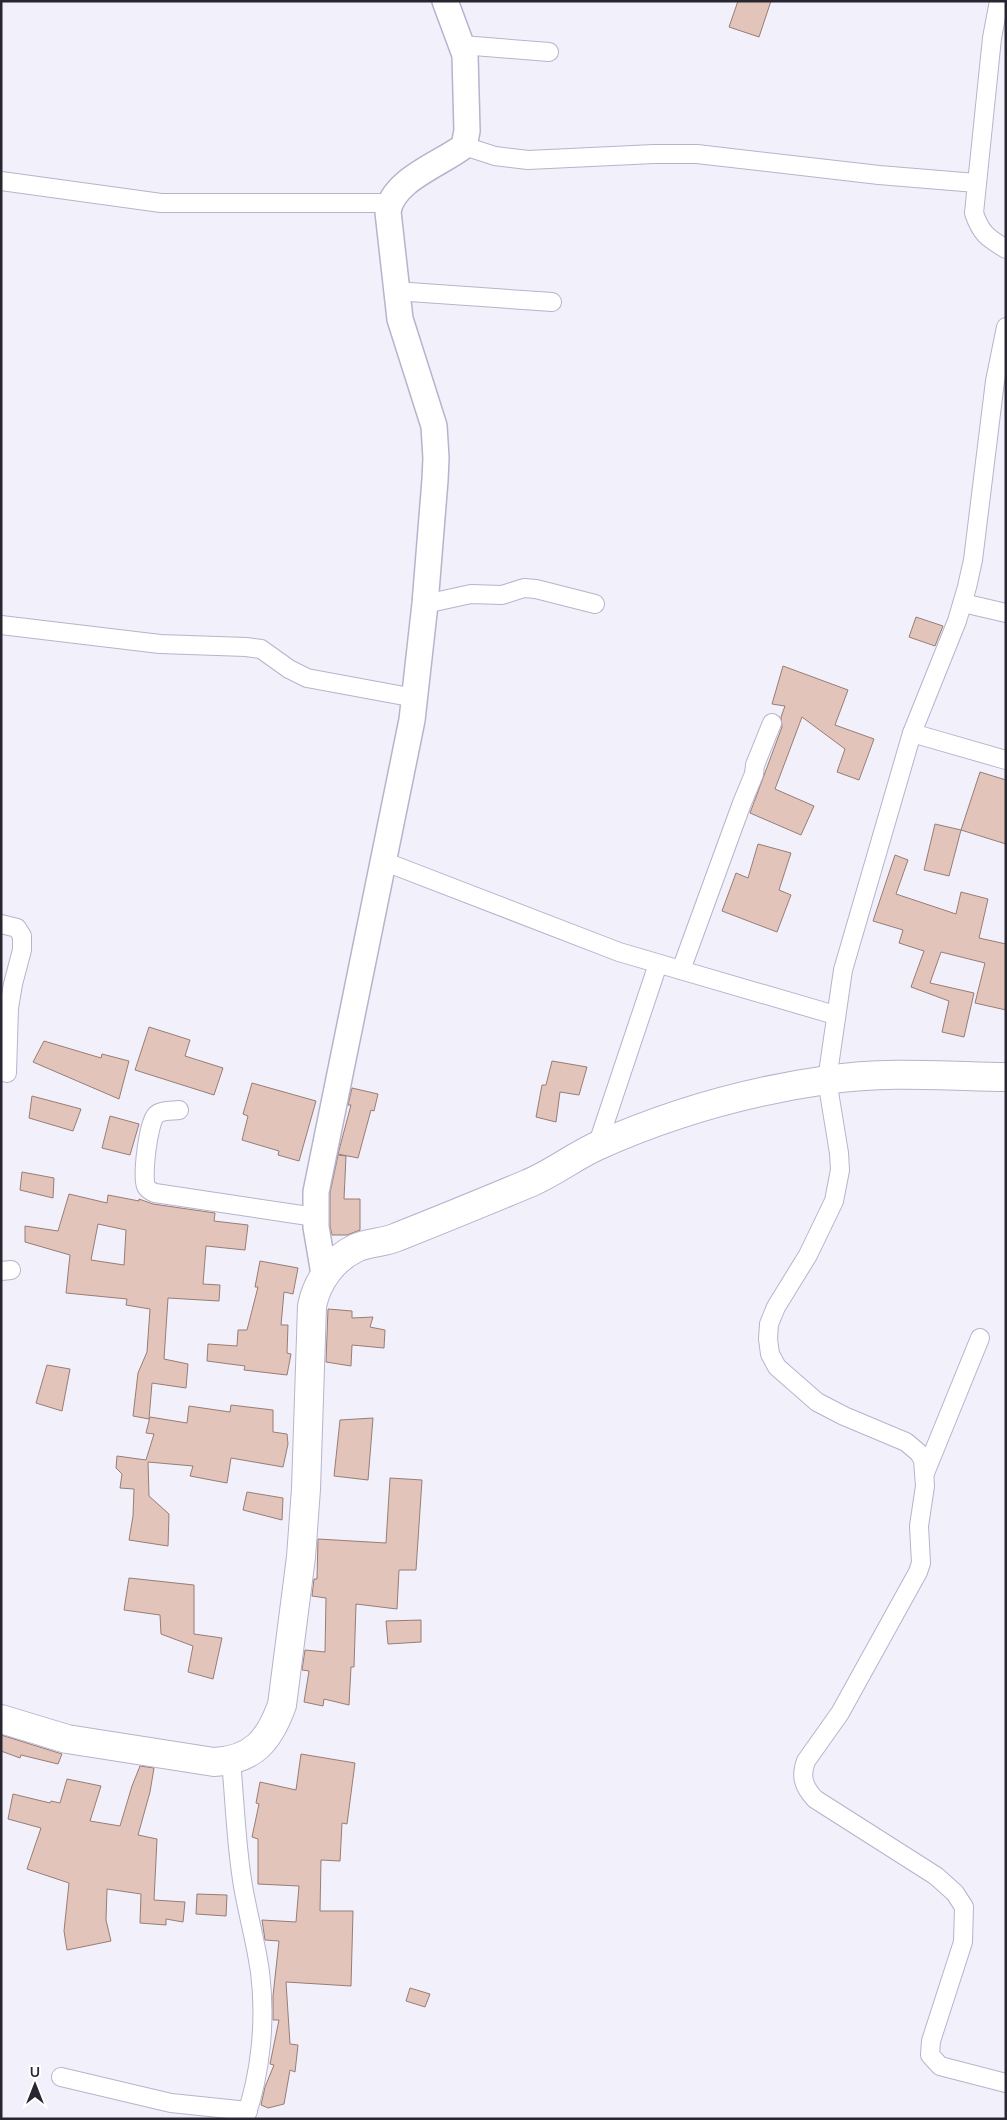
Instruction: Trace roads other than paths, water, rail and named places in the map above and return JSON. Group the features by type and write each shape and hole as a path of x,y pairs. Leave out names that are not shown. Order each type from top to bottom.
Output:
{"main road":[{"path":"1,1718 66,1739 214,1762 231,1761 249,1753 264,1742 276,1723 282,1705 301,1557 306,1489 314,1292 324,1274 337,1261 357,1248 394,1238 530,1183 597,1146 691,1110 759,1093 827,1080 902,1073 1006,1077"}],"street":[{"path":"324,1274 315,1217 316,1192 412,720 425,604 435,480 435,439 429,409 404,338 395,291 389,229 389,203 408,182 464,146 467,131 465,62 462,45 445,1"},
{"path":"999,1 992,38 974,213 979,228 990,241 1006,249"},
{"path":"462,45 549,52"},
{"path":"464,146 495,156 528,160 654,154 697,154 861,173 976,183"},
{"path":"1,181 161,204 389,203"},
{"path":"395,291 552,302"},
{"path":"1006,327 992,400 973,560 963,603 912,733 843,970 827,1080 839,1153 838,1185 834,1201 816,1239 776,1307 769,1324 768,1339 770,1354 776,1367 817,1402 844,1416 906,1442 919,1452 925,1472 925,1486 919,1537 921,1563 918,1572 831,1729 806,1761 803,1770 803,1780 807,1790 815,1799 936,1876 955,1893 964,1907 963,1942 931,2041 930,2055 940,2066 1006,2083"},
{"path":"425,604 471,594 502,595 524,588 536,589 595,604"},
{"path":"963,603 1006,613"},
{"path":"1,625 160,644 246,647 261,650 289,669 307,678 414,698"},
{"path":"681,970 772,723"},
{"path":"912,733 1006,760"},
{"path":"384,860 619,952 835,1015"},
{"path":"1,924 17,928 22,936 22,950 12,984 9,1008 7,1073"},
{"path":"597,1146 658,964"},
{"path":"179,1110 164,1112 156,1116 150,1126 146,1186 150,1191 315,1217"},
{"path":"925,1472 980,1338"},
{"path":"60,2077 171,2103 247,2115 253,2094 262,2036 262,1996 256,1948 243,1886 231,1761"}]}
